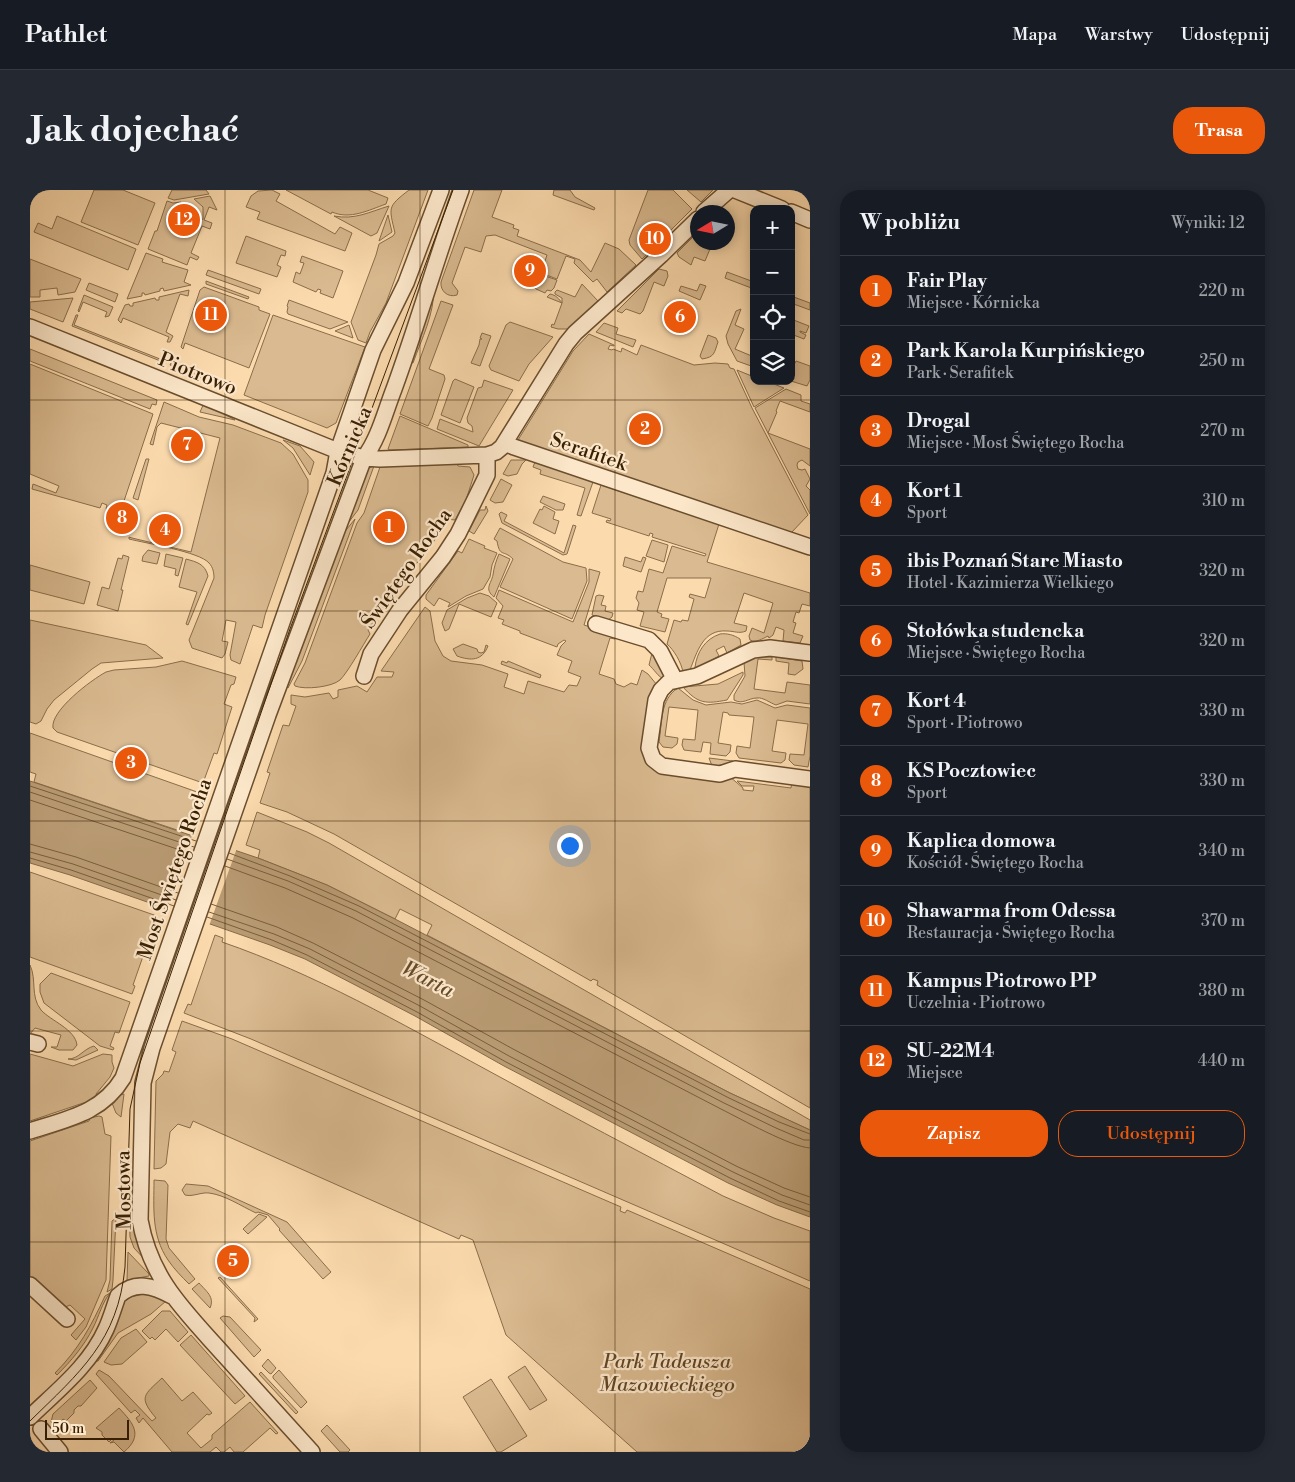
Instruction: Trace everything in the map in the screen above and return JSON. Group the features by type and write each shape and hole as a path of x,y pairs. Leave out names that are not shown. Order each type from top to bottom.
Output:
{"street":[{"name":"Kórnicka","path":"268,715 351,454 373,350 406,283 441,190"},
{"name":"Kórnicka","path":"251,709 334,472 351,454 372,448 461,190"},
{"path":"712,205 729,190"},
{"path":"735,190 772,205"},
{"path":"795,214 810,220"},
{"path":"351,454 393,459 487,455 498,451 505,443 566,344 690,227"},
{"name":"Piotrowo","path":"30,327 351,454"},
{"name":"Serafitek","path":"505,443 810,547"},
{"name":"Świętego Rocha","path":"364,676 371,654 400,610 443,557 458,534 487,475 487,455"},
{"path":"596,624 649,640 660,651 675,680"},
{"path":"810,653 770,648 753,650 697,676 675,680 664,685 656,700 649,748 652,759 659,765 720,774 735,769 810,779"},
{"name":"Most Świętego Rocha","path":"30,1131 89,1110 106,1100 116,1090 123,1078 251,709"},
{"name":"Most Świętego Rocha","path":"152,1048 268,715"},
{"name":"Mostowa","path":"152,1048 143,1083 140,1220 148,1253 172,1296"},
{"path":"30,1285 67,1319"},
{"path":"30,1417 75,1373 93,1352 106,1330 118,1296 134,1287 143,1285 159,1289 172,1296 312,1452"},
{"path":"41,1429 60,1452"}],"green space":[{"path":"94,190 123,190 155,203 138,245 81,222"},
{"path":"172,190 206,190 209,194 174,200 168,198"},
{"path":"272,190 280,194 276,201 335,234 340,227 352,233 345,251 257,219 260,212 246,207 251,196 258,191"},
{"path":"286,190 368,190 388,198 386,204 353,215 332,212 331,214"},
{"path":"409,190 428,190 386,303 366,343 358,340 351,322 379,244 395,233 391,212 393,204"},
{"path":"474,190 502,190 492,217 514,225 513,228 519,230 517,236 580,260 591,272 605,243 619,249 636,265 607,292 597,279 593,282 574,263 575,259 566,256 557,279 541,273 547,255 495,235 486,236 481,252 465,247 452,283 458,291 457,295 448,295 443,291 441,282"},
{"path":"554,190 570,190 575,197 595,208 594,210 553,195"},
{"path":"648,190 673,190 690,207 690,211 662,239 656,233 649,240 654,246 658,244 642,259 630,245 629,240"},
{"path":"687,190 713,190 701,202"},
{"path":"210,196 217,210 209,207 204,220 212,223 210,229 202,226 191,253 199,257 197,260 190,257 187,265 148,249 155,231 157,231 167,201 173,203 181,202 177,219 170,227 178,235 185,226 203,219 203,207 194,199"},
{"path":"389,206 377,233 371,236 334,216 355,216"},
{"path":"388,215 392,232 379,241"},
{"path":"57,216 136,249 128,270 34,232 38,223 52,229"},
{"path":"246,236 286,251 285,256 281,255 277,265 281,267 277,277 236,263"},
{"path":"690,240 690,250 710,250 705,261 694,257 691,265 679,257 677,253"},
{"path":"146,253 163,259 162,262 188,270 184,282 191,285 164,291 163,288 160,291 145,295 142,293 142,296 127,299"},
{"path":"302,256 343,271 333,298 320,293 321,290 318,289 316,292 293,282 296,272 300,274 304,263 300,262"},
{"path":"30,259 81,279 75,292 58,295 57,288 40,290 40,297 30,297"},
{"path":"659,269 667,271 668,276 664,286 654,282 643,311 640,314 626,309 622,313 617,311"},
{"path":"208,270 261,289 259,294 206,275"},
{"path":"727,272 750,281 750,287 725,278"},
{"path":"545,276 557,280 554,288 551,291 547,290 545,293 533,286 535,282 538,283 539,278 543,280"},
{"path":"206,281 249,297 248,299 206,284"},
{"path":"89,283 118,294 115,302 86,290"},
{"path":"582,284 598,301 568,329 551,327 552,324 554,325 562,298 555,294 557,290 575,297"},
{"path":"700,284 706,286 700,300 679,291 681,286 697,291"},
{"path":"204,287 259,307 259,310 270,314 249,368 185,343 183,349 181,347 200,290"},
{"path":"434,288 430,317 413,363 408,361"},
{"path":"189,290 188,296 180,294 166,332 173,336 170,342 167,342 169,337 123,318 121,323 118,320 125,305 133,306 133,303 155,298 159,300 159,297"},
{"path":"550,294 557,297 562,303 547,297"},
{"path":"84,295 113,307 109,316 105,317 107,312 83,302 79,312"},
{"path":"795,297 810,303 810,310 795,304"},
{"path":"73,298 63,322 30,309 30,302"},
{"path":"289,300 348,322 330,329 288,314 287,306"},
{"path":"441,301 453,305 429,369 444,375 445,379 428,426 400,414"},
{"path":"741,309 735,325 744,329 735,349 750,355 750,366 737,361 728,344 726,336 736,311"},
{"path":"76,315 78,315 74,325 160,359 162,354 164,357 163,362 72,326"},
{"path":"273,315 365,347 336,423 327,428 244,395"},
{"path":"795,321 809,326 806,333 800,331 806,335 804,339 795,336"},
{"path":"510,322 553,337 529,364 519,381 491,370 489,366 506,325"},
{"path":"604,323 618,328 616,334 636,340 633,347 596,332"},
{"path":"349,325 353,338 335,331"},
{"path":"482,333 491,336 480,366 471,363 480,339 482,339 480,338"},
{"path":"589,334 614,345 610,345 608,349 621,352 622,348 637,355 641,345 694,365 728,364 730,368 734,369 752,408 808,515 791,533 520,442 518,440 573,351"},
{"path":"708,335 716,338 718,342 712,356 702,359 700,356"},
{"path":"30,349 157,400 156,405 152,404 150,409 30,361"},
{"path":"176,359 174,365 227,386 230,381 232,385 230,389 170,365"},
{"path":"796,361 810,366 810,380 807,386 795,382"},
{"path":"30,364 153,414 124,501 119,507 112,510 106,509 107,505 102,503 100,508 32,489 33,484 56,493 59,486 30,474"},
{"path":"737,370 750,375 750,385 776,385 784,388 754,407"},
{"path":"455,379 474,387 460,423 441,415"},
{"path":"484,380 513,390 479,446 437,429 440,419 473,432 467,418 478,388 482,387"},
{"path":"786,389 801,395 801,401 810,404 810,412 780,401 768,433 810,449 810,466 802,460 797,465 798,469 805,469 810,479 806,486 810,490 810,514 755,408"},
{"path":"164,402 199,417 233,425 281,443 293,454 308,480 308,492 262,628 253,625 240,664 231,660 230,655 236,622 226,620 222,641 228,642 222,658 192,648 189,640 214,578 213,570 209,563 195,555 129,539 129,537 191,552 220,438 161,423 157,427 153,445 150,444"},
{"path":"204,403 235,420 200,412"},
{"path":"400,416 468,445 468,447 390,450 388,449"},
{"path":"283,440 300,446 314,462 310,475 293,448"},
{"path":"146,459 149,459 138,500 133,498"},
{"path":"511,460 526,460 517,474 508,476 503,474"},
{"path":"535,462 593,482 581,516 577,515 585,488 540,474 541,470 533,467"},
{"path":"457,464 458,466 470,467 474,475 466,500 455,520 446,519 434,541 389,599 368,630 370,634 343,676 340,680 325,686 305,688 295,686 294,684 305,663 357,523 364,513 380,467"},
{"path":"374,466 358,510 342,531 367,469"},
{"path":"501,479 512,485 503,502 495,503 490,500"},
{"path":"601,485 719,524 707,562 810,593 810,606 802,604 799,613 796,612 793,622 796,623 793,633 803,636 800,643 783,641 784,630 776,627 773,635 769,638 768,636 757,641 750,640 749,636 752,628 764,633 773,603 744,593 734,623 747,626 746,631 719,631 712,634 698,649 690,670 683,672 677,656 667,644 674,620 688,621 694,599 689,597 690,594 705,598 711,578 667,578 657,612 662,614 661,617 669,619 665,632 640,626 644,612 637,610 639,603 636,598 638,591 643,592 649,569 663,573 672,546 705,556 706,554 652,537 653,534 650,533 649,536 606,522 611,519 592,513"},
{"path":"543,496 565,504 563,510 556,510 540,502"},
{"path":"486,506 488,511 474,534 469,531 480,510 485,510"},
{"path":"544,506 555,512 553,519 559,521 555,534 533,523 540,509 542,510"},
{"path":"501,512 507,515 504,521 564,553 573,525 576,526 567,554 563,555 502,523 499,514"},
{"path":"355,519 302,661 288,688 287,684 342,535"},
{"path":"500,528 563,562 586,568 587,581 572,619 500,587 513,559 499,550 497,541 494,539"},
{"path":"469,539 497,553 490,577 483,589 466,596 448,607 450,603 439,598 434,606 426,599 426,595 458,551 462,553"},
{"path":"652,540 668,545 664,562 646,556"},
{"path":"148,550 160,553 157,564 142,561 143,556"},
{"path":"166,554 183,558 178,576 175,575 176,569 164,566"},
{"path":"499,554 510,559 494,597 489,591 489,586"},
{"path":"123,555 129,557 118,611 97,605 102,587 109,589 118,558 122,559"},
{"path":"625,557 641,562 643,557 646,558 641,572 623,566"},
{"path":"186,559 203,566 208,576 188,625 186,624 197,592 179,587"},
{"path":"30,565 90,582 84,604 30,590"},
{"path":"589,569 600,572 584,625 616,635 615,639 610,638 599,674 614,679 616,684 624,687 631,683 637,685 642,670 657,685 647,754 729,776 743,790 753,791 754,786 742,786 737,781 791,788 792,781 810,788 810,1108 597,985 598,981 593,979 591,981 334,834 287,812 260,803 270,773 267,772 283,725 289,726 296,706 291,704 291,695 305,697 329,693 333,699 338,697 338,690 357,686 367,692 377,677 392,677 394,672 381,671 425,607 430,611 435,641 443,656 451,661 482,665 508,674 504,687 524,694 528,681 564,692 569,685 577,686 581,677 568,672 572,661 557,655 561,646 566,641 564,640 558,644 557,647 502,624 504,620 498,618 503,606 496,598 499,590 573,622 589,582"},
{"path":"480,593 489,596 497,603 491,617 459,604 449,629 445,631 442,623 447,610 467,598"},
{"path":"596,596 604,596 601,605 606,606 605,611 613,613 612,617 608,620 592,615"},
{"path":"30,620 146,645 163,658 101,663 54,700 41,721 36,724 30,722"},
{"path":"720,634 733,635 740,639 741,645 727,653 724,646 716,650 719,656 698,668 695,667 698,656 706,643"},
{"path":"463,644 477,649 481,653 484,652 486,645 488,646 483,655 476,659 467,659 457,656 453,649"},
{"path":"652,653 668,672 664,679 649,665"},
{"path":"757,657 772,657 772,660 758,659 754,689 785,693 787,682 810,685 810,704 787,701 776,705 759,698 743,702 734,700 734,695 745,676 744,662"},
{"path":"776,657 802,661 803,669 795,675 788,674 789,663 776,661"},
{"path":"182,661 236,677 224,704 232,707 217,754 214,753 203,783 57,732 53,728 54,721 64,705 106,672 156,667"},
{"path":"502,661 507,663 508,661 541,675 540,678 501,664"},
{"path":"743,672 727,700 708,702 698,700 683,687 718,684"},
{"path":"678,688 693,700 706,705 731,702 742,704 757,700 775,708 787,705 810,708 810,756 808,767 794,765 789,760 790,754 804,755 808,724 777,720 772,751 786,753 785,760 781,763 739,758 736,753 737,746 750,748 754,717 729,715 723,712 718,743 731,745 730,752 726,756 710,754 711,743 703,742 701,752 684,750 682,745 683,739 695,740 698,710 669,707 665,736 678,738 677,744 672,748 663,747 659,742 663,712 668,698"},
{"path":"30,733 200,793 188,826 180,823 177,830 34,782 36,774 30,772"},
{"path":"709,758 733,761 726,768 712,766"},
{"path":"257,812 329,843 810,1120 810,1130 730,1093 427,935 432,925 400,909 395,919 327,885 258,858 260,850 246,845"},
{"path":"30,872 157,916 133,985 135,986 132,994 30,957"},
{"path":"215,935 223,938 222,942 290,969 357,1000 723,1196 810,1231 810,1281 251,1039 184,1013 188,1004 191,1005"},
{"path":"30,965 38,1005 45,1014 72,1034 77,1045 73,1050 59,1050 51,1047 57,1047 61,1035 35,1028 30,1034"},
{"path":"51,973 130,1002 119,1033 115,1032 110,1046 114,1048 113,1050 100,1046 44,1003 40,992 40,984"},
{"name":"Park Tadeusza Mazowieckiego","path":"182,1021 232,1039 621,1207 620,1211 625,1213 627,1210 810,1289 810,1452 637,1452 506,1335 473,1240 461,1235 459,1239 193,1121 190,1128 178,1124 170,1132 166,1164 161,1168 154,1169 156,1081 164,1071 169,1072 176,1052 172,1050"},
{"path":"94,1046 98,1050 76,1060 68,1059 72,1059"},
{"path":"30,1054 73,1066 103,1054 112,1055 114,1068 110,1077 96,1094 98,1098 30,1121"},
{"path":"124,1094 121,1117 116,1113 112,1103 120,1095"},
{"path":"99,1116 102,1117 105,1134 111,1136 106,1280 86,1327 76,1340 71,1335 85,1319 70,1305 61,1309 30,1281 30,1141"},
{"path":"154,1180 165,1181 168,1185 166,1239 169,1248 195,1279 189,1284 170,1263 159,1241 154,1211"},
{"path":"186,1184 208,1186 287,1222 331,1272 323,1279 268,1215 256,1213 215,1194 185,1195 182,1190"},
{"path":"129,1204 135,1205 147,1262 134,1248 130,1237"},
{"path":"259,1214 267,1217 248,1234 243,1229"},
{"path":"116,1218 112,1289 107,1292 110,1280 112,1221"},
{"path":"128,1252 149,1274 149,1276 127,1280"},
{"path":"220,1277 258,1319 254,1322 255,1318 218,1278"},
{"path":"199,1283 211,1297 210,1308 192,1289"},
{"path":"110,1293 86,1341 57,1375 55,1373 78,1346 105,1296"},
{"path":"143,1294 155,1296 166,1301 151,1314 118,1333 98,1361 94,1362 122,1303 131,1297"},
{"path":"162,1311 170,1311 188,1332 178,1342 166,1329 155,1340 152,1337 150,1339 142,1331"},
{"path":"223,1316 230,1317 261,1350 254,1357 220,1318"},
{"path":"136,1329 147,1342 122,1364 111,1365 104,1362 121,1338"},
{"path":"191,1335 245,1396 235,1404 180,1345"},
{"path":"268,1359 276,1368 271,1374 262,1366"},
{"path":"525,1366 547,1400 530,1410 508,1377"},
{"path":"99,1370 109,1376 152,1421 156,1418 145,1401 146,1396 151,1388 162,1378 182,1401 193,1392 212,1413 207,1414 187,1433 201,1448 212,1439 212,1435 250,1402 278,1433 276,1434 270,1428 243,1452 234,1452 230,1447 221,1452 216,1447 210,1452 172,1452 143,1418 139,1423 136,1418 140,1415 135,1410 131,1413 96,1374"},
{"path":"279,1370 307,1402 301,1408 273,1378"},
{"path":"261,1372 298,1412 296,1414 259,1374"},
{"path":"491,1379 527,1436 501,1452 497,1452 463,1397"},
{"path":"90,1380 97,1388 81,1406 74,1410 74,1413 66,1421 63,1419 60,1422 60,1428 63,1431 65,1430 62,1433 51,1422 53,1414"},
{"path":"119,1408 132,1424 135,1435 134,1440 124,1452 114,1442 110,1443 114,1440 113,1438 109,1442 102,1435 102,1432 96,1428"},
{"path":"327,1425 350,1450 348,1452 340,1452 321,1431"}],"water":[{"name":"Warta","path":"30,781 258,858 327,885 730,1093 810,1130 810,1217 777,1205 728,1183 305,959 70,875 30,863"}],"pier":[{"path":"193,833 237,848 209,926 166,911"}],"tram line":[{"path":"30,1421 65,1387 94,1353 114,1315 121,1293 125,1267 130,1109 140,1063 290,629 453,190"}],"place":[{"name":"SU-22M4","path":"184,220"},
{"name":"Shawarma from Odessa","path":"655,239"},
{"name":"Kaplica domowa","path":"530,271"},
{"name":"Kampus Piotrowo PP","path":"211,315"},
{"name":"Stołówka studencka","path":"680,317"},
{"name":"Park Karola Kurpińskiego","path":"645,429"},
{"name":"Kort 4","path":"187,445"},
{"name":"KS Pocztowiec","path":"122,518"},
{"name":"Fair Play","path":"389,527"},
{"name":"Kort 1","path":"165,530"},
{"name":"Drogal","path":"131,763"},
{"name":"ibis Poznań Stare Miasto","path":"233,1261"}]}
